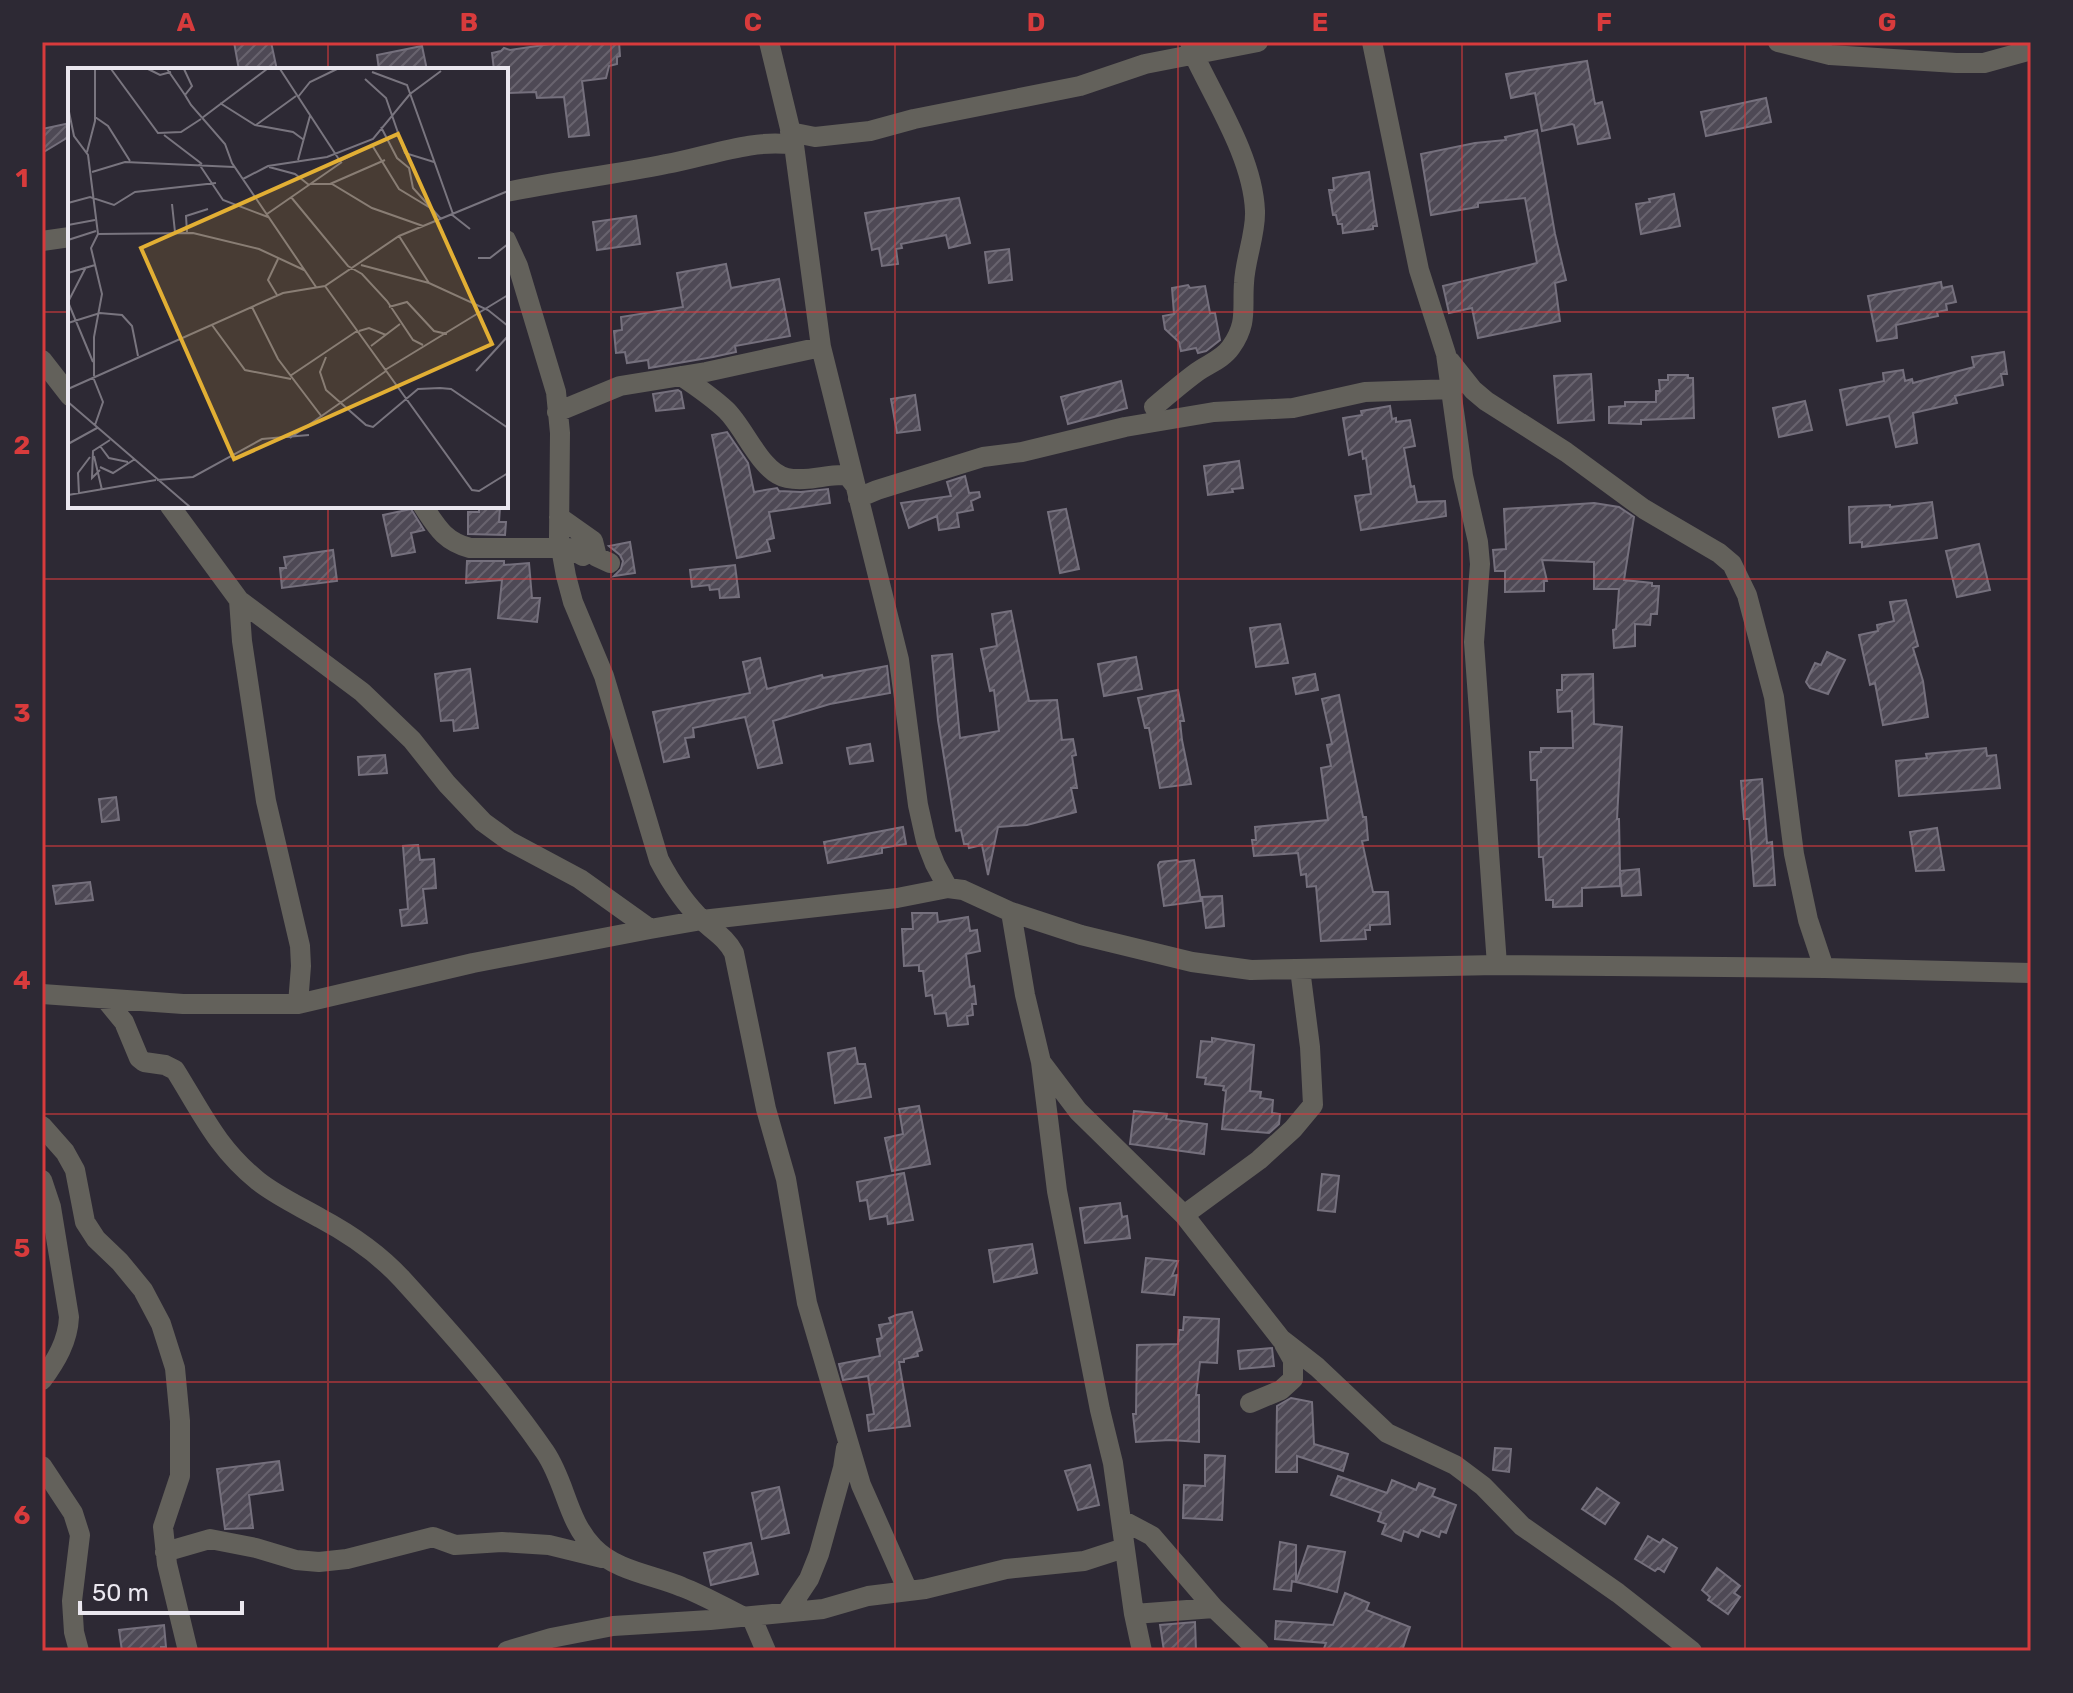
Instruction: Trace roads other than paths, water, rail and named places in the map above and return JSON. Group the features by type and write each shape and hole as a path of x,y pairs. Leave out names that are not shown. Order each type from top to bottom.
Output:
{"street":[{"path":"769,42 792,138 821,347 899,660 914,779 926,841 948,888"},
{"path":"508,192 755,145 782,143 792,138 870,131 914,119 1071,88 1191,47 1258,42"},
{"path":"1372,42 1419,270 1446,354 1463,476 1478,542 1480,564 1474,642 1497,965"},
{"path":"1778,42 1830,55 1956,63 1984,63 2031,50"},
{"path":"1154,407 1188,378 1230,349 1245,316 1243,284 1256,215 1247,166 1191,47"},
{"path":"42,241 68,237"},
{"path":"508,244 518,266 556,392 560,548 573,602 604,676 659,860 671,884 702,920 722,936 734,953 766,1109 786,1179 807,1303 861,1485 908,1591"},
{"path":"557,412 620,386 821,347"},
{"path":"1446,354 1473,390 1486,401 1566,452 1644,509 1719,553 1732,564 1747,595 1774,697 1794,854 1808,920 1824,968"},
{"path":"42,360 68,393"},
{"path":"681,376 726,410 744,430 767,468 774,473 798,479 848,476 857,492"},
{"path":"857,492 877,490 983,457 1022,452 1102,431 1185,416 1272,411 1342,395 1387,389 1453,389"},
{"path":"171,508 239,600 362,692 412,740 483,822 509,841 580,879 650,929"},
{"path":"424,508 442,534 457,545 470,548 575,549 596,558"},
{"path":"559,517 589,536 596,558"},
{"path":"566,576 596,558"},
{"path":"239,600 242,641 266,801 300,946 298,1004"},
{"path":"42,994 106,1000 259,1006 298,1004 473,963 650,929 702,920 882,900 948,888 963,890 1011,912 1081,935 1192,962 1251,970 1497,965 2031,973"},
{"path":"1011,912 1025,995 1041,1062 1057,1191 1113,1463 1142,1651"},
{"path":"1184,1215 1259,1160 1308,1114 1313,1105 1310,1047 1300,969"},
{"path":"106,1000 124,1022 139,1058 175,1070 215,1136 238,1164 295,1206 321,1218 373,1251 400,1276 547,1454 581,1534 595,1550 610,1560"},
{"path":"1041,1062 1078,1111 1184,1215 1281,1339 1293,1360 1293,1379 1281,1390 1250,1403"},
{"path":"42,1126 65,1152 75,1170 85,1222 96,1239 143,1290 161,1324 175,1368 180,1421 180,1476 163,1527 165,1552 188,1651"},
{"path":"42,1180 51,1207 69,1317 62,1347 42,1380"},
{"path":"1281,1339 1317,1367 1387,1433 1455,1465 1483,1486 1522,1526 1618,1593 1692,1651"},
{"path":"787,1612 809,1579 819,1554 843,1468 847,1440"},
{"path":"42,1466 73,1513 80,1535 72,1601 79,1651"},
{"path":"1122,1520 1152,1536 1214,1608 1259,1651"},
{"path":"165,1552 210,1539 296,1560 319,1562 347,1559 433,1537 455,1545 502,1542 549,1545 610,1560 746,1616 766,1651"},
{"path":"507,1651 551,1638 613,1626 823,1609 868,1596 908,1591 1006,1569 1084,1561 1124,1548"},
{"path":"1134,1614 1214,1608"}]}
